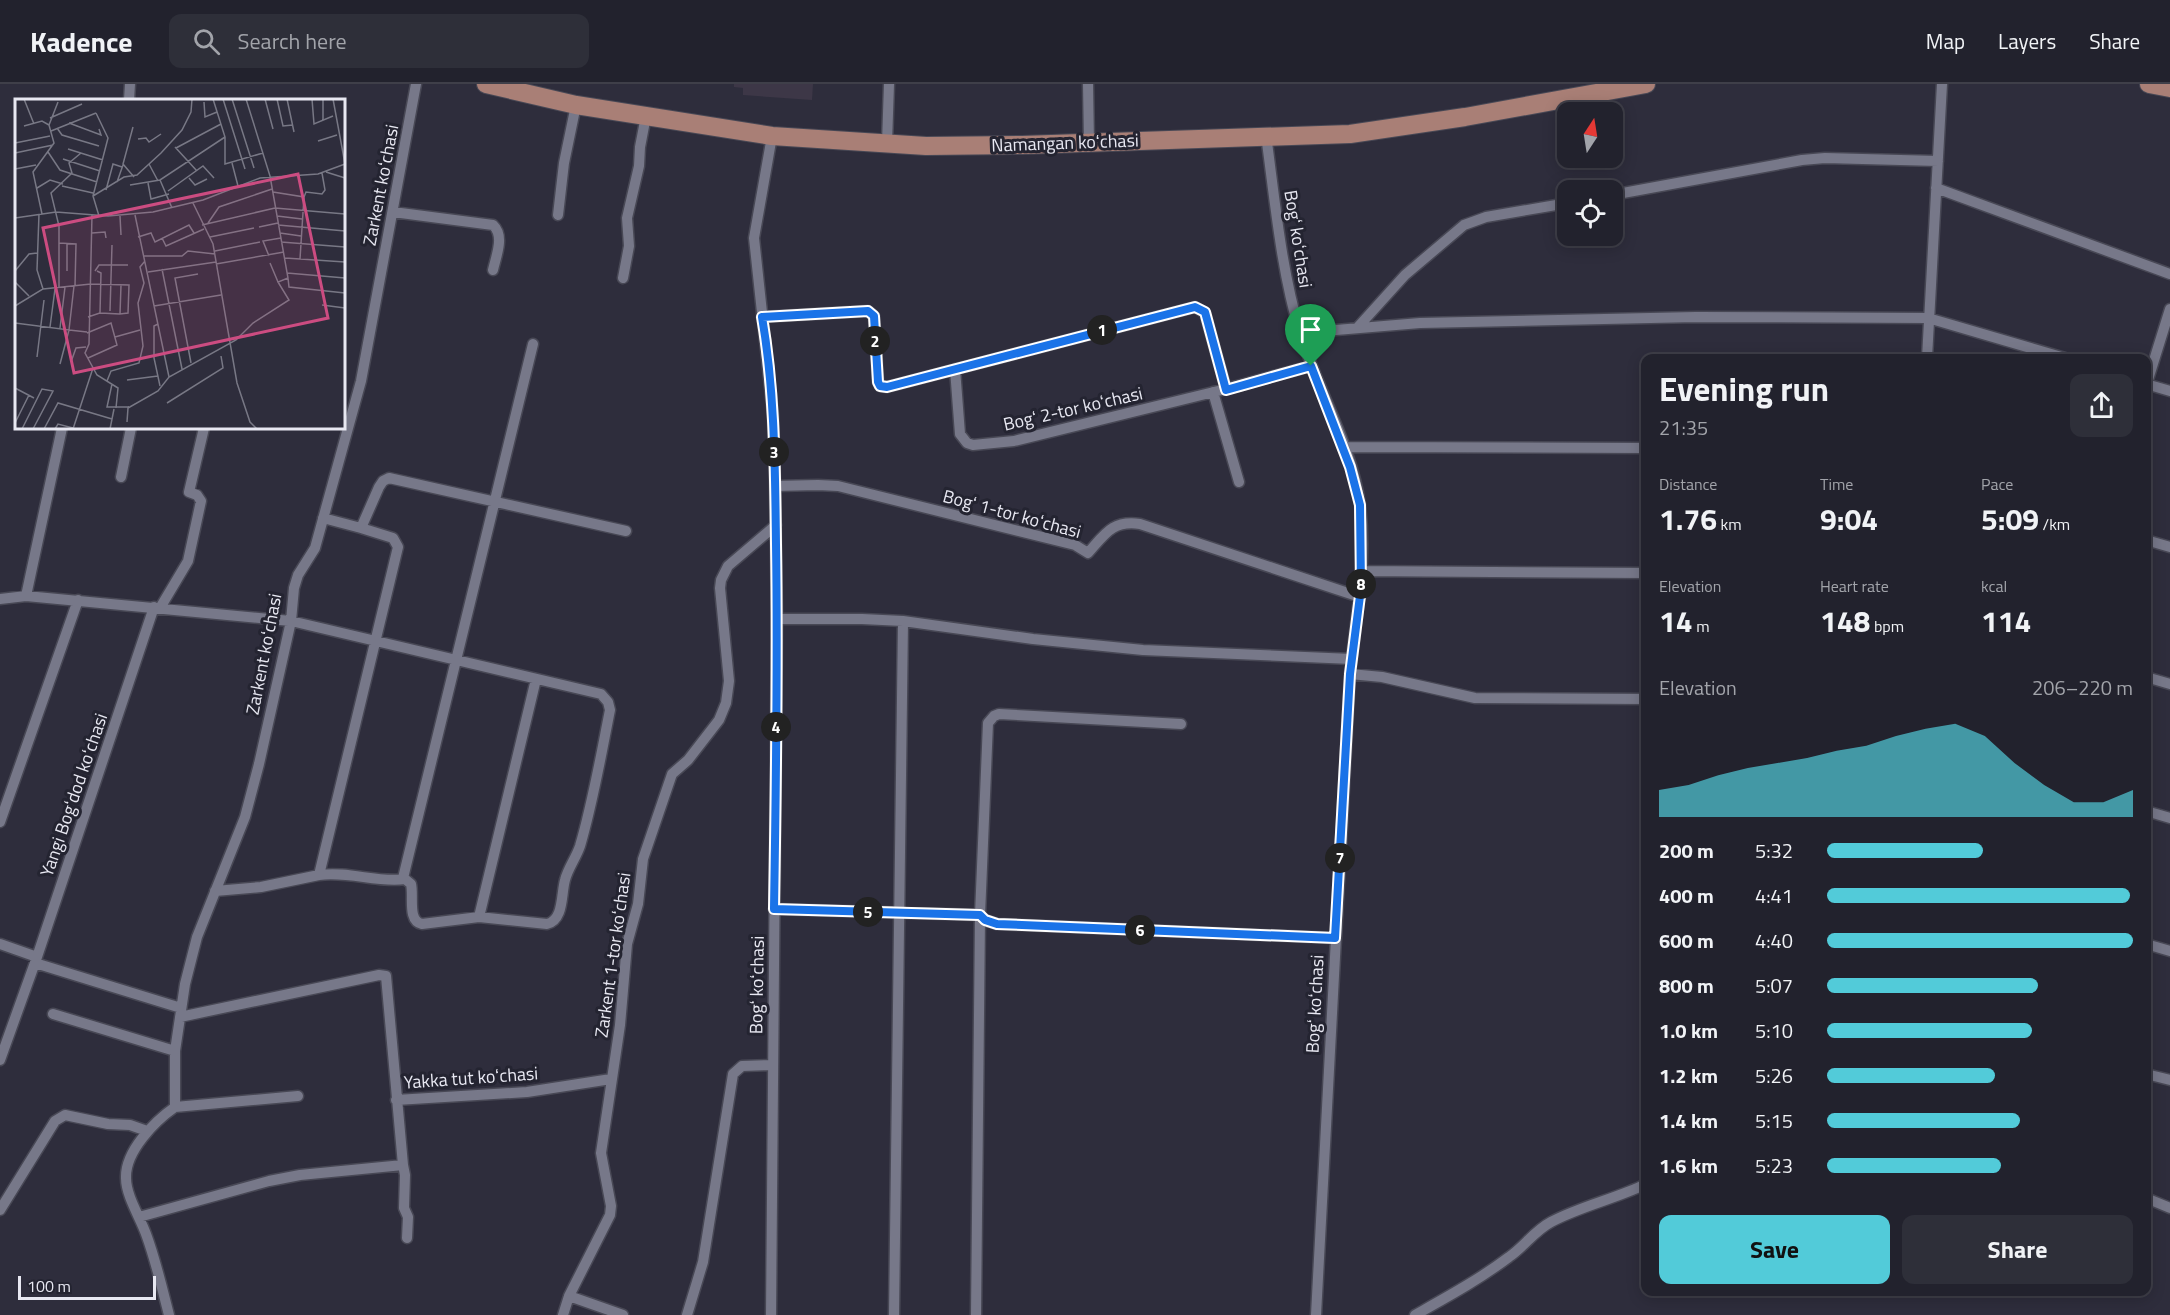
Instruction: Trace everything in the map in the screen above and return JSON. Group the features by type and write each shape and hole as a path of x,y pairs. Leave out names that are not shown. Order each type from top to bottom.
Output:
{"main road":[{"name":"Namangan koʻchasi","path":"486,84 576,105 772,136 926,146 1010,146 1266,135 1350,134 1465,117 1646,84"},
{"path":"2149,84 2170,88"}],"street":[{"path":"129,99 130,84"},
{"name":"Zarkent koʻchasi","path":"175,1107 175,1052 184,984 197,937 245,817 291,621 294,588 298,575 309,561 315,548 361,381 416,84"},
{"path":"887,143 889,84"},
{"path":"1088,84 1089,143"},
{"path":"1927,354 1942,84"},
{"path":"558,215 564,163 576,105"},
{"path":"623,278 629,246 627,218 638,173 646,116"},
{"name":"Bogʻ koʻchasi","path":"1266,135 1288,293 1311,366 1350,467 1360,505 1360,597 1350,674 1316,1315"},
{"name":"Bogʻ koʻchasi","path":"771,1315 776,525 773,415 754,238 772,136"},
{"path":"1623,193 1802,160 1825,158 1938,161"},
{"path":"1936,188 2170,274"},
{"path":"1358,327 1405,275 1464,225 1486,217 1557,205"},
{"path":"393,212 494,225 500,238 493,270"},
{"path":"762,317 868,311 872,313 878,382 883,387 1195,307 1205,312 1226,390"},
{"path":"2151,371 2170,309"},
{"path":"1300,333 1420,323 1696,317 1928,318 2051,354"},
{"path":"403,878 533,344"},
{"name":"Bogʻ 2-tor koʻchasi","path":"956,369 960,435 967,443 973,444 1014,441 1226,390 1311,366"},
{"path":"2151,385 2170,391"},
{"path":"1213,393 1239,482"},
{"path":"26,596 62,429"},
{"path":"121,477 131,429"},
{"name":"Yangi Bogʻdod koʻchasi","path":"0,1060 157,608 188,561 201,501 197,495 189,492 204,429"},
{"path":"1343,447 1641,448"},
{"path":"361,528 379,487 389,478 626,531"},
{"name":"Bogʻ 1-tor koʻchasi","path":"775,486 818,484 838,486 1075,544 1088,553 1110,528 1122,524 1140,524 1360,597"},
{"path":"319,875 398,547 393,538 323,518"},
{"name":"Zarkent 1-tor koʻchasi","path":"611,1078 620,1025 627,944 638,904 643,859 672,774 688,760 719,720 726,703 729,681 721,580 728,566 776,525"},
{"path":"2151,541 2170,547"},
{"path":"1361,571 1641,573"},
{"path":"0,599 26,596 291,621 601,694 608,702 609,710 589,813 579,848 564,882 556,920 547,924 479,917 417,923 413,914 411,884 403,878"},
{"path":"0,822 78,600"},
{"path":"777,619 903,621 1033,639 1143,650 1352,659"},
{"path":"894,1315 903,621"},
{"path":"1350,674 1382,677 1475,698 1641,699"},
{"path":"2151,678 2170,684"},
{"path":"479,917 536,679"},
{"path":"976,1315 980,915 988,723 999,714 1181,724"},
{"path":"2151,813 2170,818"},
{"path":"215,891 261,887 319,875 343,873 393,881 403,878"},
{"path":"774,909 980,915 985,920 997,924 1335,938"},
{"path":"0,944 36,960 181,1013 383,975 387,979 396,1100"},
{"path":"2151,945 2170,951"},
{"path":"53,1014 175,1052"},
{"path":"687,1315 703,1262 733,1074 742,1066 772,1065"},
{"path":"2151,1075 2170,1080"},
{"path":"563,1315 569,1296 610,1215 611,1206 602,1153 611,1078"},
{"name":"Yakka tut koʻchasi","path":"407,1238 408,1217 404,1208 405,1175 396,1100 527,1092 611,1078"},
{"path":"166,1314 160,1277 126,1178 128,1166 147,1131 161,1116 175,1107 298,1096"},
{"path":"0,1210 55,1121 60,1117 65,1115 108,1124 130,1125 147,1131"},
{"path":"140,1217 269,1181 300,1175 403,1165"},
{"path":"1415,1315 1506,1260 1522,1248 1535,1231 1551,1221 1627,1194 1641,1187"},
{"path":"2151,1200 2170,1208"},
{"path":"569,1296 623,1315"}],"shaded area":[{"path":"734,84 813,84 812,100 743,95 743,88 734,87"}],"route":[{"path":"1195,307 1205,312 1226,390 1311,366 1350,467 1360,505 1361,588 1350,674 1335,938 997,924 985,920 980,915 774,909 777,619 775,486 773,415 762,317 868,311 872,313 878,382 880,386 887,387 1195,307"}]}
